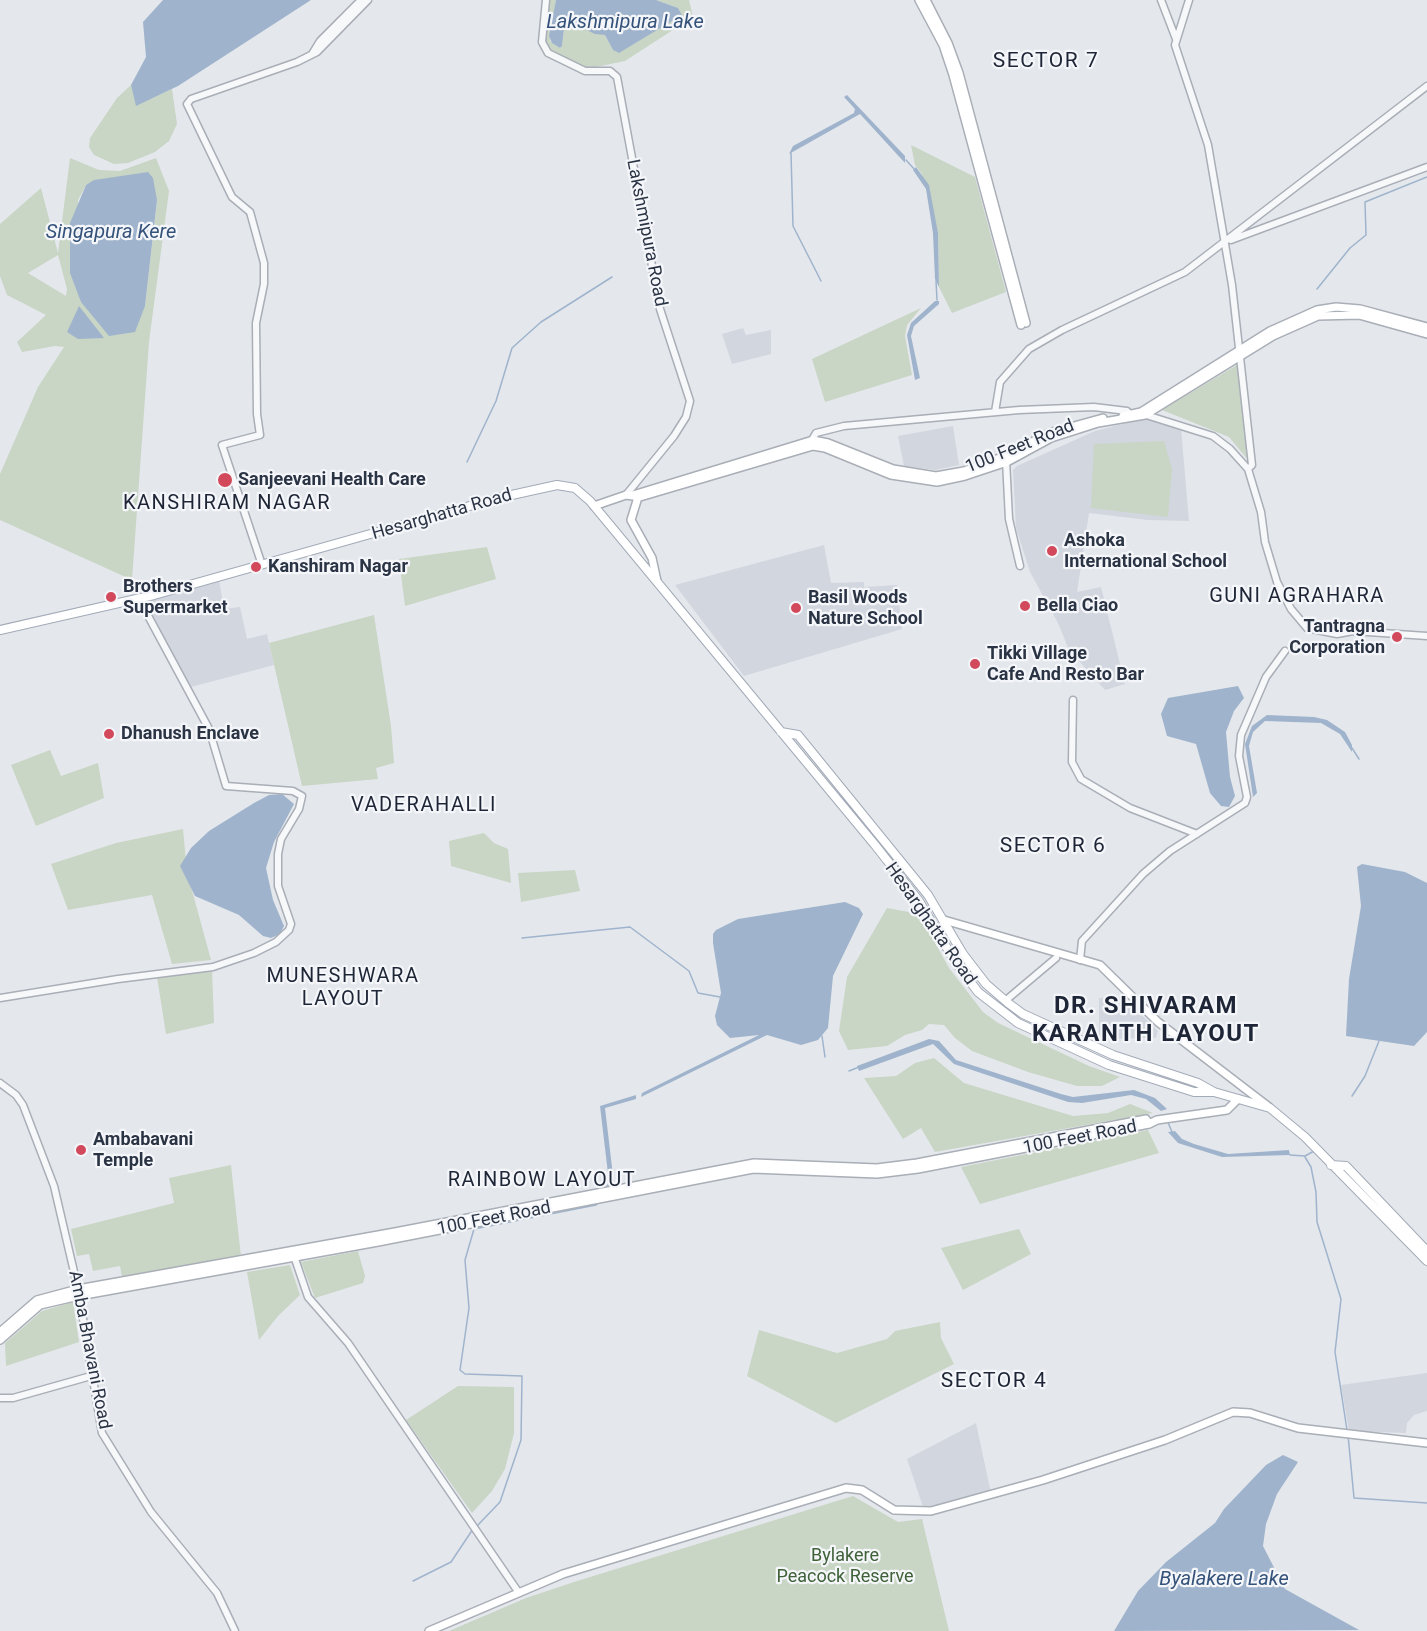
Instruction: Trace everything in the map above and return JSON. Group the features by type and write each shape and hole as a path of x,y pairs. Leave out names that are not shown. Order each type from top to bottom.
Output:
{"main road":[{"path":"919,0 943,45 953,75 1024,324 959,73 948,43 926,0"},
{"name":"100 Feet Road","path":"811,443 891,475 925,482 937,482 965,476 1051,438 1098,423 1143,413 1284,324 1317,310 1360,309 1427,327"},
{"name":"100 Feet Road","path":"1240,353 1318,316 1330,314 1359,315 1427,334"},
{"path":"594,506 811,443"},
{"name":"Hesarghatta Road","path":"0,630 140,599 498,498 557,485 575,488 594,506 657,581 919,901 954,960 978,992 1018,1023 1109,1065 1194,1092 1214,1092"},
{"path":"634,495 631,520 652,558 657,581"},
{"name":"Hesarghatta Road","path":"781,732 798,735 913,876 944,920 963,954 986,984 1005,1001 1023,1014 1085,1043 1198,1083 1214,1092"},
{"name":"Hesarghatta Road","path":"944,920 1100,965 1158,1022 1305,1137 1427,1261"},
{"path":"1214,1092 1270,1108"},
{"name":"100 Feet Road","path":"0,1340 40,1305 79,1292 294,1256 590,1198 754,1163 877,1168 900,1165 1146,1119 1149,1125 1157,1120 1227,1110 1238,1099"},
{"name":"Hesarghatta Road","path":"1331,1165 1346,1166 1400,1220 1427,1251"},
{"name":"100 Feet Road","path":"0,1332 37,1300 590,1198"},
{"path":"429,1631 562,1574 846,1488 860,1489 897,1511 919,1513 951,1507 1165,1440 1233,1412 1250,1413 1298,1428 1427,1443"}],"street":[{"path":"312,54 320,41 361,0"},
{"path":"261,565 222,445 261,435 258,414 256,323 264,284 264,262 250,212 232,197 187,104 191,99 297,62 312,54 368,0"},
{"name":"Lakshmipura Road","path":"546,0 542,42 548,53 585,71 610,71 617,76 660,309 690,401 686,417 634,495"},
{"path":"1161,0 1176,39 1178,55 1208,144 1225,243 1240,353 1252,465 1248,469"},
{"path":"1176,39 1188,0"},
{"path":"995,412 1000,382 1029,349 1062,330 1171,280 1225,243 1427,86"},
{"path":"1225,243 1427,166"},
{"path":"811,443 816,433 844,426 995,412 1094,407 1127,411 1133,417"},
{"path":"1143,413 1213,436 1230,449 1248,469 1262,512 1265,542 1277,582 1291,609 1307,628 1337,634 1353,631 1427,636"},
{"path":"1006,459 1009,519 1020,566"},
{"path":"0,999 118,979 213,967 254,954 276,942 289,930 291,924 278,886 278,854 281,838 299,809 302,796 293,791 226,786 209,729 140,599"},
{"path":"1080,960 1082,941 1143,874 1246,801 1239,756 1241,735 1266,676 1285,651"},
{"path":"1073,700 1072,762 1081,779 1130,808 1197,834"},
{"path":"1005,1001 1056,958"},
{"name":"Amba Bhavani Road","path":"0,1083 16,1095 27,1113 54,1186 79,1292 102,1433 151,1512 217,1593 235,1631"},
{"path":"294,1256 308,1297 348,1343 519,1593"},
{"path":"0,1398 13,1398 91,1376"}],"shaded area":[{"path":"743,328 746,335 771,330 771,354 732,364 722,334"},
{"name":"Ashoka International School","path":"1150,417 1181,428 1189,521 1148,520 1089,513 1077,592 1101,587 1125,684 1105,690 1069,650 1058,623 1030,572 1016,528 1013,470 1017,466 1095,431"},
{"path":"953,426 959,465 935,470 904,466 898,436"},
{"name":"Basil Woods Nature School","path":"824,545 831,583 864,582 864,587 897,585 902,629 744,676 675,585"},
{"path":"219,580 224,609 240,607 247,639 267,634 274,665 191,687 144,601"},
{"path":"1123,997 1158,1031 1156,1038 1099,1039 1099,998"},
{"path":"1427,1373 1427,1411 1414,1415 1407,1423 1406,1433 1349,1431 1341,1385"},
{"path":"976,1423 991,1493 924,1510 907,1459"}],"green space":[{"path":"549,0 556,0 550,41 560,48 564,27 573,24 605,35 613,50 625,49 682,15 678,8 656,0 689,0 693,17 625,61 591,68 569,63 546,48 545,29"},
{"path":"131,85 137,105 172,89 177,124 169,141 155,152 128,163 114,164 94,155 89,147 90,138 117,98"},
{"path":"911,145 975,177 1006,292 952,313 939,287 938,233 922,174 915,165"},
{"path":"70,158 99,170 120,171 156,158 169,191 149,342 132,580 0,520 0,474 38,387 64,347 55,346 22,352 17,342 46,315 7,295 0,276 0,224 41,188 58,253","holes":["118,179 157,200 145,306 81,302 79,294 78,200 86,185 94,181","58,255 67,289 66,296 28,273"]},
{"path":"921,308 907,325 905,336 912,375 825,402 812,359"},
{"path":"1237,365 1249,461 1229,437 1162,410"},
{"path":"1164,441 1172,469 1168,517 1091,508 1094,444"},
{"path":"487,547 496,579 405,606 399,559"},
{"path":"374,615 391,726 394,763 376,768 378,779 302,786 269,643"},
{"path":"50,750 61,776 98,763 104,798 36,826 11,765"},
{"path":"183,829 187,872 211,960 172,964 152,895 68,910 51,864 116,843"},
{"path":"484,833 494,843 508,849 511,883 451,866 449,841"},
{"path":"575,870 580,891 521,902 518,873"},
{"path":"887,908 919,914 949,968 983,1012 998,1023 1089,1066 1120,1077 1102,1086 1077,1086 1028,1072 972,1051 955,1038 944,1025 929,1024 922,1030 905,1035 887,1046 848,1050 839,1031 847,977"},
{"path":"212,969 214,1023 166,1034 157,977"},
{"path":"934,1058 964,1083 1073,1116 1108,1113 1130,1104 1153,1113 935,1152 921,1128 903,1139 864,1078 896,1076 915,1063"},
{"path":"1148,1130 1159,1153 980,1204 961,1167"},
{"path":"231,1165 241,1257 122,1277 120,1266 93,1271 89,1254 77,1256 71,1229 174,1203 169,1178"},
{"path":"1019,1229 1031,1254 963,1290 941,1248"},
{"path":"358,1251 365,1276 363,1283 315,1298 301,1262"},
{"path":"290,1265 300,1295 278,1316 259,1340 247,1272"},
{"path":"73,1302 79,1342 6,1366 5,1343 42,1311"},
{"path":"940,1322 941,1338 954,1364 836,1423 747,1376 759,1330 837,1353 887,1339 895,1331"},
{"path":"458,1386 514,1387 514,1433 505,1469 492,1491 472,1513 406,1420"},
{"name":"Bylakere Peacock Reserve","path":"853,1496 898,1522 922,1519 949,1631 449,1631 526,1598"}],"water":[{"path":"163,0 311,0 178,86 136,106 131,85 146,57 143,22"},
{"name":"Lakshmipura Lake","path":"556,0 656,0 678,8 682,15 619,53 613,50 605,35 595,34 576,25 567,25 564,28 560,48 552,43 549,36"},
{"path":"847,95 905,156 905,163 860,114 789,154 793,146 854,113 855,109 844,97"},
{"path":"916,167 929,185 938,233 939,287 935,279 933,233 926,189 913,170"},
{"name":"Singapura Kere","path":"148,172 153,178 157,200 145,306 135,332 109,336 81,302 70,273 70,223 86,185 94,180"},
{"path":"935,301 939,301 939,304 914,326 911,336 920,378 915,380 907,335 911,323"},
{"path":"79,306 104,338 78,339 67,332"},
{"path":"1238,686 1244,698 1234,711 1226,732 1230,777 1235,796 1229,807 1221,806 1210,793 1196,744 1167,736 1161,714 1168,698"},
{"path":"1267,715 1314,717 1327,720 1345,732 1352,745 1352,752 1340,734 1321,723 1265,721 1253,732 1249,746 1257,793 1253,797 1245,744 1252,726"},
{"path":"282,794 294,804 274,842 266,868 273,900 284,926 280,934 271,938 263,936 239,915 195,896 180,866 191,848 209,831 269,795"},
{"path":"1362,864 1405,872 1427,883 1427,1032 1414,1046 1346,1036 1349,979 1361,906 1357,867"},
{"path":"845,902 859,908 863,914 833,976 828,1028 818,1040 801,1045 767,1035 641,1097 642,1093 759,1035 730,1038 717,1025 715,1016 721,993 713,943 713,934 716,930 738,919"},
{"path":"929,1039 939,1041 956,1060 1061,1094 1073,1097 1134,1090 1155,1098 1167,1109 1161,1111 1146,1099 1131,1095 1082,1103 1068,1102 954,1064 933,1044 859,1071 857,1066"},
{"path":"636,1095 636,1099 605,1108 614,1184 602,1202 595,1204 609,1182 600,1106"},
{"path":"1175,1131 1182,1139 1228,1154 1289,1150 1290,1155 1222,1157 1178,1143 1168,1132"},
{"name":"Byalakere Lake","path":"1283,1455 1298,1462 1277,1494 1266,1524 1263,1546 1285,1589 1359,1630 1114,1631 1138,1591 1166,1562 1215,1523 1224,1509 1266,1465"}],"waterway":[{"path":"791,153 793,226 821,281"},
{"path":"906,160 915,170"},
{"path":"1317,289 1350,248 1366,235 1365,202 1427,177"},
{"path":"467,462 496,401 512,348 541,322 612,277"},
{"path":"936,281 937,300"},
{"path":"1352,748 1359,759"},
{"path":"522,938 630,927 689,971 698,993 720,997"},
{"path":"822,1036 825,1057"},
{"path":"1352,1096 1365,1076 1379,1041"},
{"path":"849,1071 859,1067"},
{"path":"1167,1120 1172,1132"},
{"path":"1290,1155 1305,1156 1314,1151"},
{"path":"1305,1157 1311,1167 1316,1192 1317,1222 1341,1299 1335,1352 1347,1430"},
{"path":"477,1526 500,1502 521,1440 522,1376 465,1374 460,1370 469,1308 465,1260 474,1229 596,1205 599,1202"},
{"path":"1348,1435 1354,1498 1427,1503"},
{"path":"413,1581 451,1562 473,1529"}],"place":[{"name":"Sanjeevani Health Care","path":"225,480"},
{"name":"Ashoka International School","path":"1052,551"},
{"name":"Kanshiram Nagar","path":"256,567"},
{"name":"Brothers Supermarket","path":"111,597"},
{"name":"Bella Ciao","path":"1025,606"},
{"name":"Basil Woods Nature School","path":"796,608"},
{"name":"Tantragna Corporation","path":"1397,637"},
{"name":"Tikki Village Cafe And Resto Bar","path":"975,664"},
{"name":"Dhanush Enclave","path":"109,734"},
{"name":"Ambabavani Temple","path":"81,1150"}],"district":[{"name":"SECTOR 7","path":"1046,62"},
{"name":"KANSHIRAM NAGAR","path":"227,504"},
{"name":"GUNI AGRAHARA","path":"1297,597"},
{"name":"VADERAHALLI","path":"424,806"},
{"name":"SECTOR 6","path":"1053,847"},
{"name":"MUNESHWARA LAYOUT","path":"343,988"},
{"name":"DR. SHIVARAM KARANTH LAYOUT","path":"1146,1021"},
{"name":"RAINBOW LAYOUT","path":"542,1181"},
{"name":"SECTOR 4","path":"994,1382"}]}
